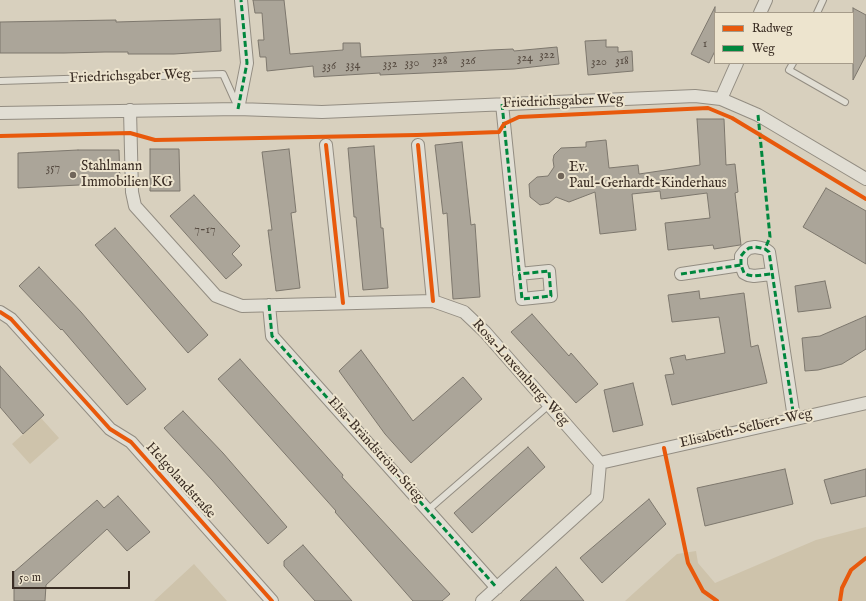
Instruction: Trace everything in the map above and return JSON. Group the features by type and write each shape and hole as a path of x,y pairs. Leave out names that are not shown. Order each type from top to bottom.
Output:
{"street":[{"path":"238,109 247,63 240,0"},
{"path":"760,12 766,0"},
{"path":"721,99 737,64"},
{"name":"Friedrichsgaber Weg","path":"0,114 130,110 238,109 322,112 695,96 721,99 758,115 866,179"},
{"path":"502,104 519,274"},
{"name":"Rosa-Luxemburg-Weg","path":"130,110 132,192 135,206 216,296 242,306 433,301 464,312 485,332 600,463"},
{"path":"326,145 342,303"},
{"path":"418,146 433,301"},
{"path":"771,274 754,276 744,273 740,265 741,256 745,251 755,247 765,249 769,252 771,274 794,418"},
{"path":"681,274 740,265"},
{"name":"Elsa-Brändström-Stieg","path":"269,305 272,336 497,588"},
{"name":"Helgolandstraße","path":"0,312 11,319 110,429 132,442 272,601"},
{"name":"Elisabeth-Selbert-Weg","path":"600,463 794,418 866,403"},
{"path":"482,601 597,497 600,463"}],"lane":[{"path":"817,12 823,0"},
{"path":"792,64 789,70 845,102"},
{"name":"Friedrichsgaber Weg","path":"0,81 223,74 238,109"},
{"path":"428,510 549,405"}],"shaded area":[{"path":"41,418 59,438 30,464 12,444"},
{"path":"866,527 866,601 625,601 677,554 696,551 698,563 715,583 816,540"},
{"path":"194,564 227,601 154,601"}],"building":[{"path":"253,0 284,0 290,54 343,50 343,43 360,43 361,57 513,49 514,51 557,47 559,64 514,69 380,75 380,73 314,77 313,66 267,71 266,57 260,57 258,40 264,40 262,13 255,13"},
{"path":"715,7 714,53 709,63 691,54"},
{"path":"853,8 866,15 866,55 853,80 854,12"},
{"path":"220,19 221,51 174,54 128,54 128,52 0,53 0,22 116,20 116,22"},
{"path":"606,40 606,47 618,47 618,52 632,51 633,71 588,75 585,41"},
{"path":"697,119 724,119 726,165 735,164 738,192 735,193 741,245 714,249 713,245 668,250 665,223 710,218 707,193 661,199 660,191 632,194 636,230 600,234 595,192 569,202 556,197 549,203 540,205 530,197 529,184 537,177 548,176 554,167 554,155 561,148 586,147 586,142 606,140 609,168 638,165 639,174 700,165"},
{"path":"462,142 471,225 475,224 480,297 453,299 447,213 443,214 435,145"},
{"path":"374,146 388,288 363,290 356,217 354,217 348,148"},
{"path":"150,149 179,149 180,191 150,191"},
{"path":"289,149 296,212 291,213 300,288 276,291 268,230 272,230 262,152"},
{"path":"78,150 119,150 120,183 18,188 18,153"},
{"path":"826,188 866,211 866,264 803,227"},
{"path":"194,195 240,246 232,254 242,265 226,279 170,216"},
{"path":"115,228 208,335 188,353 95,245"},
{"path":"39,267 81,312 146,389 127,405 62,329 61,330 19,286"},
{"path":"825,281 831,308 798,312 795,286"},
{"path":"699,291 700,299 744,293 751,347 758,345 767,383 672,405 665,375 674,374 670,358 685,355 686,360 725,353 719,317 672,322 668,295"},
{"path":"532,314 569,356 571,353 598,384 576,403 511,332"},
{"path":"866,316 866,349 842,364 818,370 805,371 802,338 820,336"},
{"path":"361,350 413,421 463,377 482,399 411,463 385,434 339,371"},
{"path":"240,359 343,475 342,477 450,594 442,601 413,601 335,512 336,511 218,379"},
{"path":"0,366 44,415 23,434 0,407"},
{"path":"633,383 643,425 613,432 604,390"},
{"path":"183,411 223,453 287,527 268,544 164,428"},
{"path":"528,447 545,467 472,533 454,513"},
{"path":"785,469 793,504 705,526 697,488"},
{"path":"866,469 866,496 831,504 824,480"},
{"path":"118,496 150,532 127,551 107,529 46,585 45,601 14,601 14,572 97,500 104,508"},
{"path":"649,499 666,524 602,583 580,558"},
{"path":"303,545 352,601 315,601 284,566 284,561"},
{"path":"556,567 584,601 520,601"}],"marked path":[{"path":"238,109 247,63 241,0"},
{"path":"502,104 522,299 551,296 549,271 519,274"},
{"path":"758,115 770,237 765,249"},
{"path":"741,265 741,256 749,248 761,248 769,252 794,418"},
{"path":"681,274 741,265 744,273 748,275 754,276 771,274"},
{"path":"269,305 272,336 497,588"}],"cycle path":[{"path":"0,136 130,133 155,140 499,132 504,124 519,117 708,108 732,118 866,199"},
{"path":"326,145 343,303"},
{"path":"418,145 433,301"},
{"path":"0,312 11,319 110,429 131,442 272,601"},
{"path":"664,448 688,563 703,591 717,601"},
{"path":"840,601 842,588 851,570 866,558"}],"place":[{"name":"Stahlmann Immobilien KG","path":"73,175"},
{"name":"Ev. Paul-Gerhardt-Kinderhaus","path":"561,176"}]}
